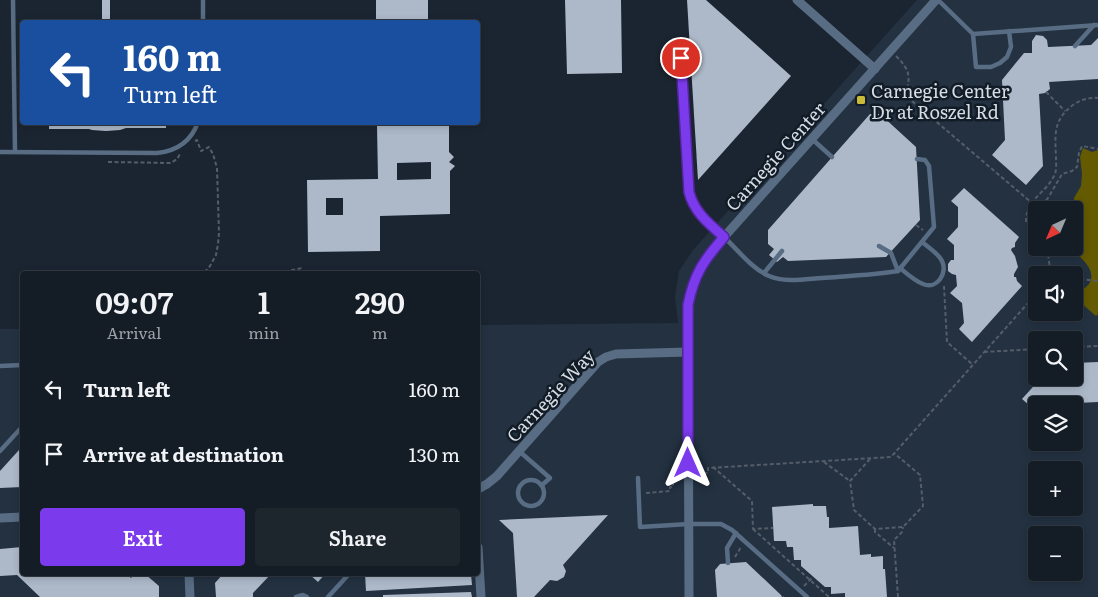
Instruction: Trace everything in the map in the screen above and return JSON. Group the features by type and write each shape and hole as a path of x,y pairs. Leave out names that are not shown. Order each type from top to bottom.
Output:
{"street":[{"path":"797,0 875,69"},
{"name":"Carnegie Center","path":"689,597 688,305 691,289 697,274 724,237 937,0"},
{"name":"Carnegie Way","path":"480,488 497,476 598,362 616,354 688,352"},
{"path":"0,518 20,517"},
{"path":"189,576 190,597"},
{"path":"480,576 481,597"}],"lane":[{"path":"13,0 15,151"},
{"path":"203,0 203,20"},
{"path":"937,0 973,34 976,67 991,67 1000,63 1007,56 1011,47 1009,31"},
{"path":"973,34 1096,25"},
{"path":"1075,46 1096,25"},
{"path":"681,58 691,200 706,220 753,266 770,277 786,280 879,274 899,270 934,227 929,166 925,160 917,158"},
{"path":"0,152 157,153 179,147 190,138 197,125"},
{"path":"812,140 832,158"},
{"path":"879,246 891,253 899,270 924,285 932,285 943,275 942,259 922,242"},
{"path":"764,273 782,251"},
{"path":"0,366 20,365"},
{"path":"0,451 20,428"},
{"path":"519,451 550,478 542,485"},
{"path":"638,478 640,527 721,524 736,533 807,597"},
{"path":"531,480 542,485 544,493 538,504 529,506 519,498 519,490 523,482 531,480"},
{"path":"731,563 726,548 736,533"},
{"path":"328,597 347,576"},
{"path":"296,597 303,595 307,597"}],"path":[{"path":"890,51 908,70 909,83 906,96 1030,201"},
{"path":"1046,92 1065,111"},
{"path":"1034,201 1055,176 1055,133 1058,121 1065,111 1078,101 1093,97 1098,98"},
{"path":"190,145 197,140 201,151 209,147 217,168 218,244 216,256 206,271"},
{"path":"1045,201 1062,174 1072,171 1077,167 1082,146 1098,148"},
{"path":"108,162 171,163 182,153"},
{"path":"1028,209 1026,212 1026,221 1028,223"},
{"path":"916,224 923,230"},
{"path":"287,271 302,268"},
{"path":"1083,279 1098,281"},
{"path":"944,284 948,342 973,365"},
{"path":"703,480 704,473 708,473 708,468 714,467 891,457 1028,303"},
{"path":"1083,347 1098,346"},
{"path":"984,352 1028,349"},
{"path":"894,453 920,475 923,506 894,540 898,597"},
{"path":"850,481 870,459"},
{"path":"823,461 850,481 854,510 895,549"},
{"path":"714,467 752,502 754,529 752,534"},
{"path":"646,493 670,491 670,487 673,487 673,482"},
{"path":"875,529 904,527"},
{"path":"754,529 773,528"},
{"path":"754,529 829,597"},
{"path":"731,563 742,547"},
{"path":"810,580 813,577"}],"shaded area":[{"path":"917,0 1098,0 1098,597 0,597 0,329 20,329 20,576 480,576 480,325 678,323 675,296 679,271 693,250"},
{"path":"1083,148 1092,152 1098,150 1098,314 1096,316 1083,305 1083,289 1089,284 1091,273 1079,256 1083,256 1083,201 1074,201 1074,198 1081,186 1080,157"}],"building":[{"path":"102,0 110,0 110,20 102,20"},
{"path":"376,0 428,0 428,20 376,20"},
{"path":"565,0 621,0 622,73 567,74"},
{"path":"687,0 706,0 791,76 698,180"},
{"path":"1036,35 1043,36 1047,40 1048,47 1091,45 1098,38 1098,79 1049,82 1050,89 1045,93 1039,94 1043,166 1026,185 992,155 1005,140 1002,80 1024,53 1032,53 1032,41"},
{"path":"870,114 880,114 916,147 920,220 886,257 788,261 783,257 777,262 769,255 774,249 768,244 768,230"},
{"path":"49,125 166,125 166,128 126,128 106,131 49,129"},
{"path":"449,125 449,152 454,157 449,162 455,166 450,171 450,214 380,216 380,251 308,252 307,180 378,179 377,126","holes":["431,162 431,179 397,180 397,163","326,198 343,198 343,215 326,215"]},
{"path":"964,188 1019,237 1015,247 1011,250 1018,267 1014,277 1022,286 972,342 959,329 964,323 962,303 950,293 957,286 956,275 948,271 948,264 951,260 954,260 954,245 947,239 958,227 958,207 951,201"},
{"path":"1098,362 1098,402 1083,403 1083,396 1028,396 1028,404 1022,399 1034,386 1083,386 1083,363"},
{"path":"20,450 20,487 0,488 0,471"},
{"path":"813,504 813,506 826,506 829,528 858,526 860,555 871,554 871,557 883,556 887,597 845,597 845,593 831,594 831,587 825,587 801,566 801,560 794,560 793,547 787,547 786,541 774,541 772,507"},
{"path":"608,515 563,565 566,571 564,577 557,581 550,580 534,597 517,597 513,533 499,520"},
{"path":"20,547 20,576 128,576 131,578 132,576 147,576 159,586 159,597 40,597 17,575 0,576 0,549"},
{"path":"746,562 782,597 717,597 715,570 720,564"},
{"path":"221,576 269,576 253,593 253,597 216,597 215,583"},
{"path":"311,576 323,576 318,582"},
{"path":"365,576 471,576 472,585 366,591"},
{"path":"471,592 472,597 383,597 383,595"}],"place":[{"name":"Carnegie Center Dr at Roszel Rd","path":"861,100"}],"route":[{"path":"681,58 689,192 691,200 698,211 724,237 697,274 691,289 688,305 688,463"}]}
